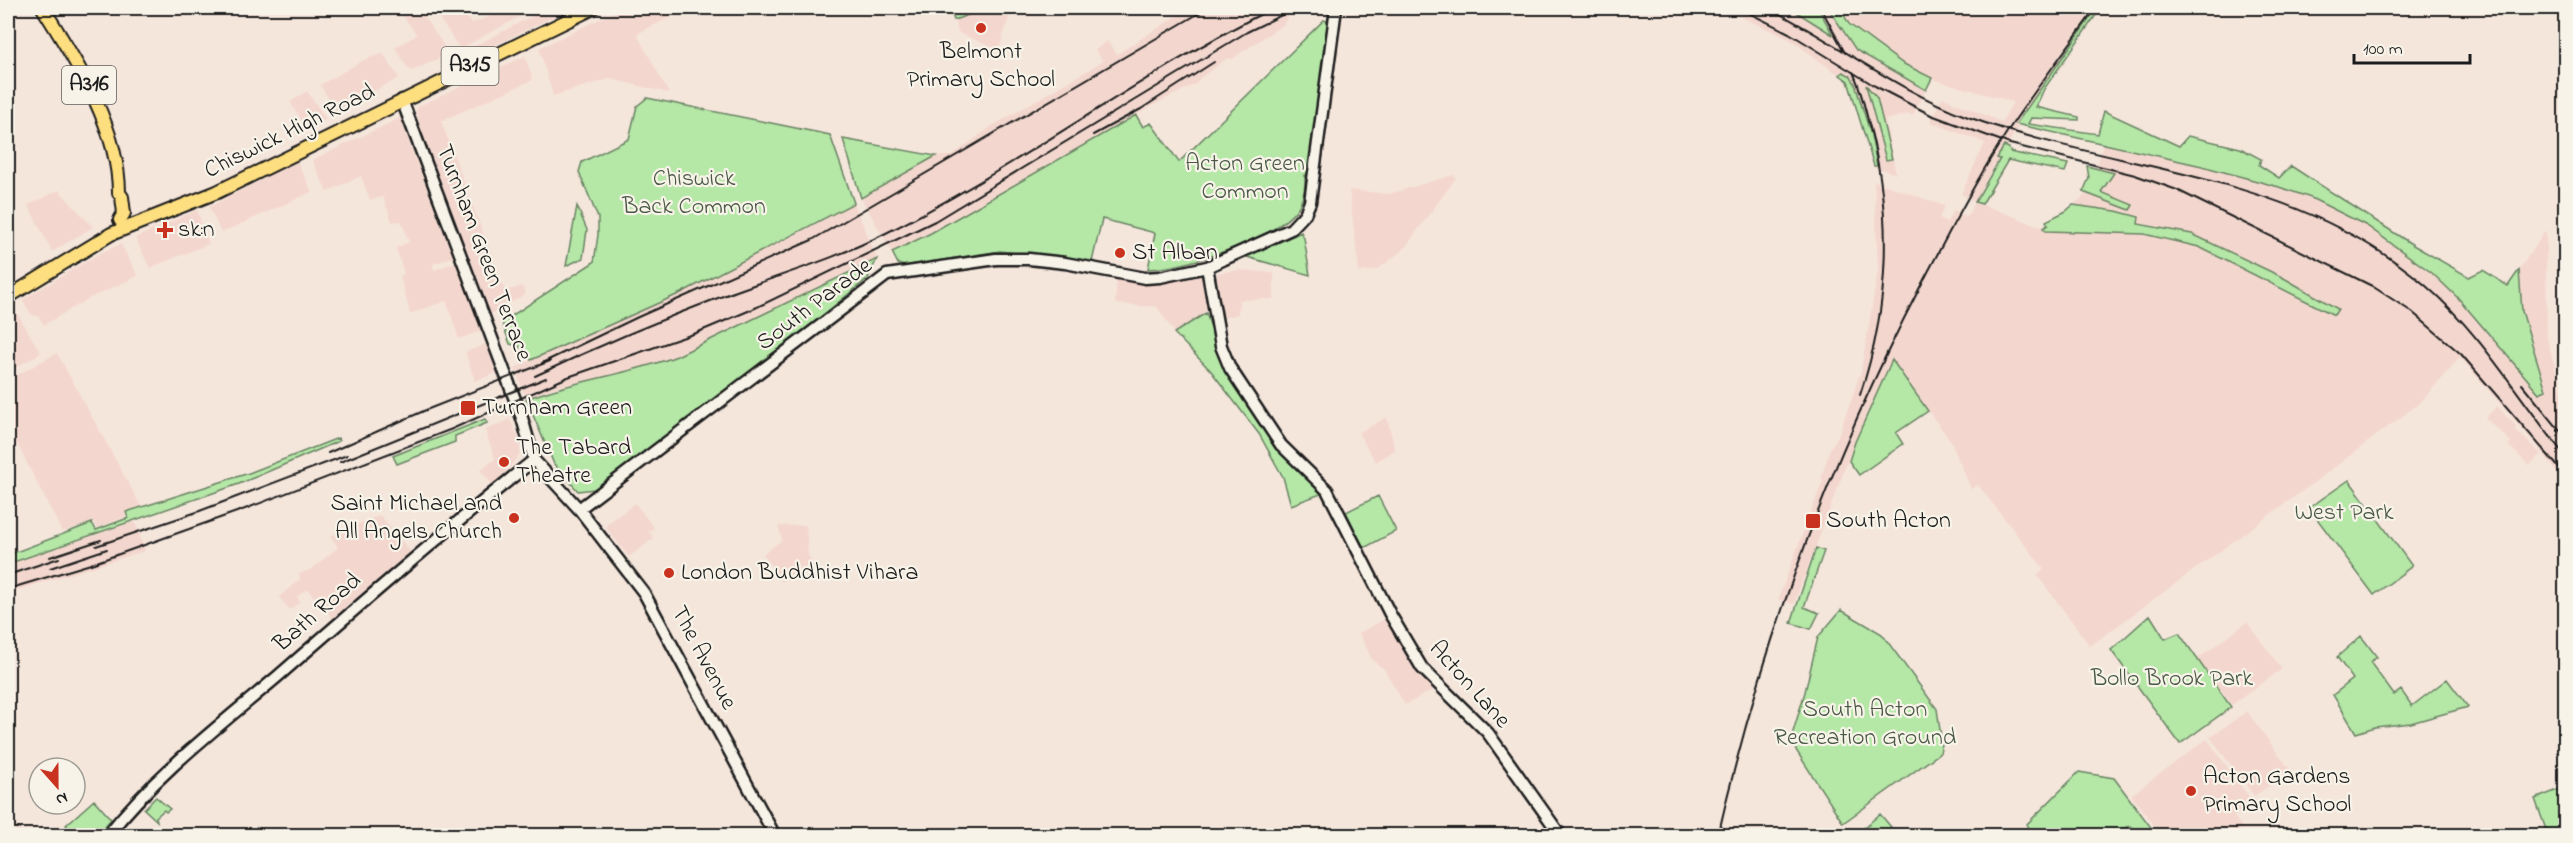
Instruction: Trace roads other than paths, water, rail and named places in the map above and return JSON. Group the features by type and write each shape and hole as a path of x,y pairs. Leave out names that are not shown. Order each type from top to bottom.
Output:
{"main road":[{"name":"A316","path":"43,8 91,88 115,162 119,193 115,198 115,212 121,224"},
{"name":"Chiswick High Road","path":"8,297 121,224 217,192 593,8"},
{"name":"South Parade","path":"579,509 887,275 996,260 1029,259 1065,263 1145,278 1160,277 1206,267 1299,224 1310,202 1336,8"},
{"name":"Turnham Green Terrace","path":"402,100 519,409 534,459 579,509"},
{"name":"Acton Lane","path":"1206,267 1221,346 1230,368 1281,445 1327,490 1409,650 1422,668 1488,733 1561,836"},
{"name":"Bath Road","path":"107,836 135,804 191,750 463,516 534,459"},
{"name":"The Avenue","path":"579,509 644,593 775,836"}],"railway":[{"path":"542,363 638,317 812,240 1208,8"},
{"path":"535,376 676,315 822,261 880,236 980,182 1174,62 1273,8"},
{"path":"8,589 94,563 245,509 452,429 568,377 696,333 753,309 935,221 1247,32 1296,8"},
{"path":"1739,8 1789,33 1875,86 1931,115 2010,144 2135,175 2177,190 2372,286 2412,312 2461,354 2566,476"},
{"path":"1769,8 1891,80 1968,117 2027,136 2205,179 2263,196 2319,218 2373,247 2425,285 2464,324 2566,457"},
{"path":"1821,8 1845,53"},
{"path":"1718,836 1758,686 1782,611 1808,538 1868,394 1946,238 2004,136 2096,8"},
{"path":"1093,135 1141,109 1214,62"},
{"path":"1853,72 1876,154 1882,189 1885,258 1877,327 1860,395"},
{"path":"328,453 426,410 550,361"},
{"path":"340,462 546,378"},
{"path":"2522,384 2566,438"},
{"path":"96,546 197,512 347,455"},
{"path":"50,557 101,540"},
{"path":"50,568 107,549"},
{"path":"8,575 59,558"}],"place":[{"name":"Belmont Primary School","path":"981,28"},
{"name":"sk:n","path":"165,230"},
{"name":"St Alban","path":"1120,253"},
{"name":"Turnham Green","path":"468,408"},
{"name":"The Tabard Theatre","path":"504,462"},
{"name":"Saint Michael and All Angels Church","path":"514,518"},
{"name":"South Acton","path":"1813,521"},
{"name":"London Buddhist Vihara","path":"669,573"},
{"name":"Acton Gardens Primary School","path":"2191,791"}],"park label":[{"name":"Acton Green Common","path":"1245,178"},
{"name":"Chiswick Back Common","path":"694,193"},
{"name":"West Park","path":"2344,513"},
{"name":"Bollo Brook Park","path":"2172,679"},
{"name":"South Acton Recreation Ground","path":"1865,724"}]}
